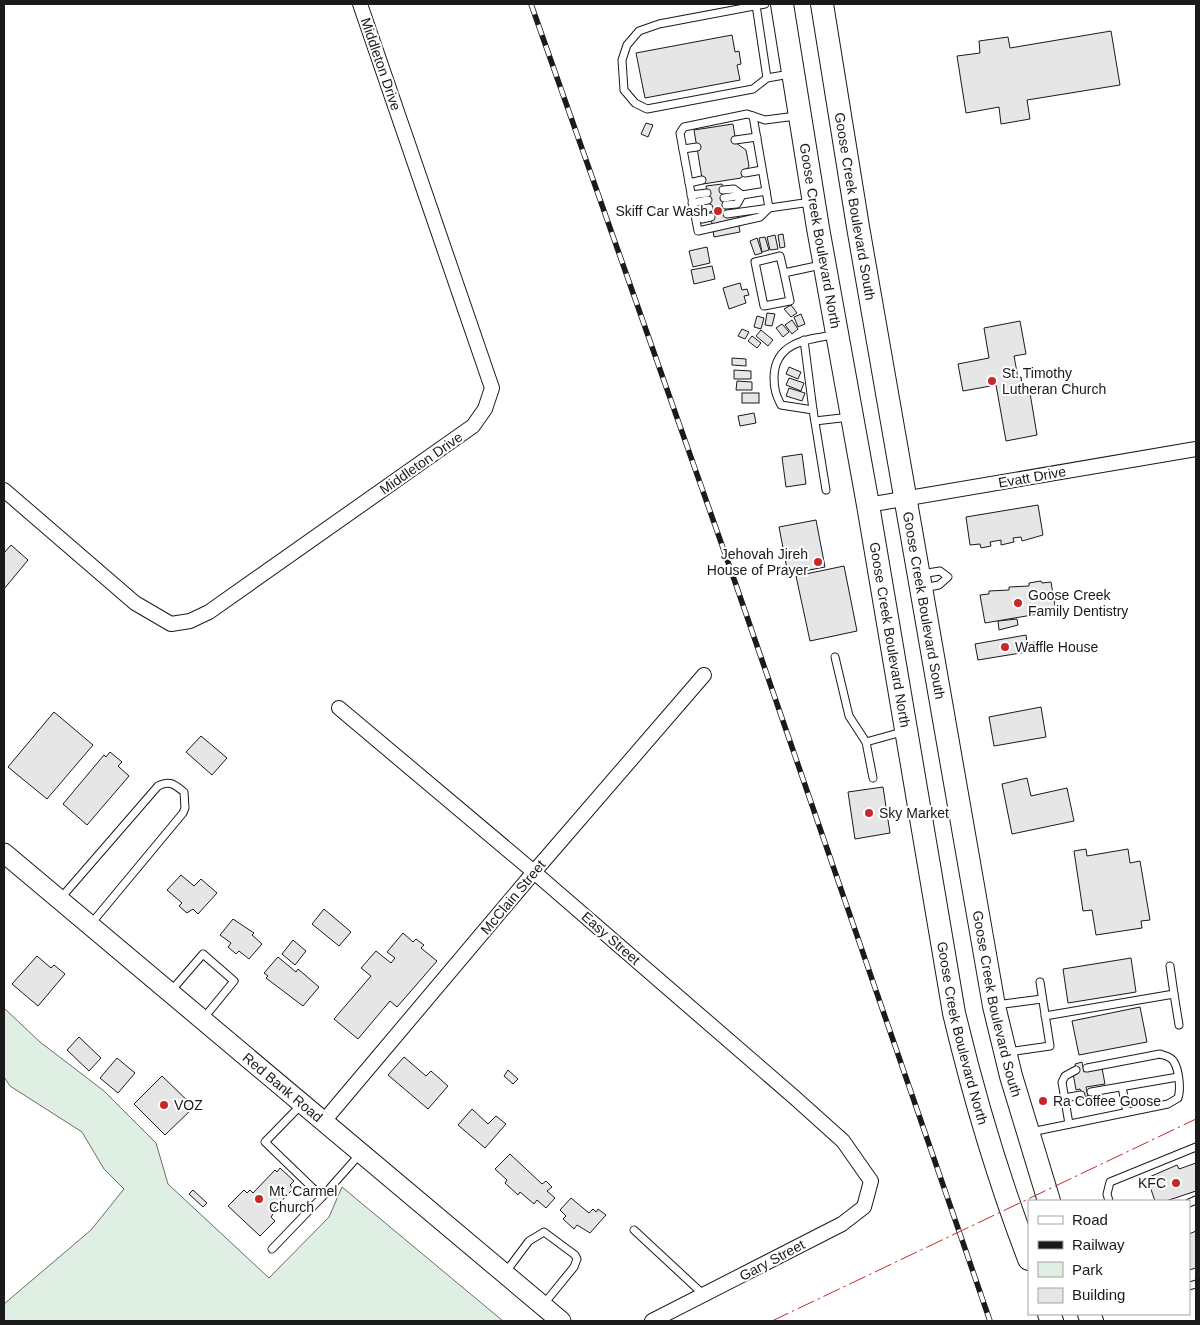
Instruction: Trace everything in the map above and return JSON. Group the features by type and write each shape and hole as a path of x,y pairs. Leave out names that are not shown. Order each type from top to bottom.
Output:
{"highway":[{"name":"Goose Creek Boulevard North","path":"782,4 824,264 868,505 954,1013 972,1088 1000,1183 1028,1256"},
{"name":"Goose Creek Boulevard South","path":"822,4 994,1006 1027,1133 1049,1200"}],"main road":[{"name":"Red Bank Road","path":"4,853 561,1321"}],"street":[{"name":"Middleton Drive","path":"4,490 135,603 171,624 190,621 209,612 473,426 485,409 492,388 360,4"},
{"name":"Evatt Drive","path":"868,505 1196,449"},
{"name":"McClain Street","path":"324,1121 534,872 704,675"},
{"name":"Easy Street","path":"338,708 534,872 843,1141 871,1181"},
{"name":"Gary Street","path":"652,1321 842,1224 864,1208 871,1181"}],"lane":[{"path":"764,4 659,24 639,31 626,45 622,60 624,90 635,103 647,109 753,89 767,78 793,73"},
{"path":"756,5 767,78"},
{"path":"769,208 760,217 698,230 680,133 684,127 747,114 765,120 800,115"},
{"path":"754,116 769,208"},
{"path":"735,140 757,137"},
{"path":"683,149 697,147"},
{"path":"744,173 762,170"},
{"path":"689,183 702,180"},
{"path":"742,195 734,188 724,198 737,204 742,195 766,190"},
{"path":"693,206 708,200 693,206"},
{"path":"727,214 814,202"},
{"path":"693,206 702,219 711,217"},
{"path":"780,256 784,273 790,301 764,306 755,262 780,256"},
{"path":"784,273 824,264"},
{"path":"813,410 781,404 774,393 774,364 784,351 804,340 837,334"},
{"path":"804,340 826,490"},
{"path":"815,420 852,416"},
{"path":"835,657 849,716 866,742 873,778"},
{"path":"866,742 905,731"},
{"path":"60,900 158,786 166,782 172,783 184,792 186,800 183,813 90,926"},
{"path":"170,992 203,954 234,981 203,1020"},
{"path":"1170,966 1179,1025"},
{"path":"1005,1053 1050,1046 1040,982"},
{"path":"1045,1016 1174,994"},
{"path":"994,1006 1042,1000"},
{"path":"1027,1133 1174,1101 1180,1092 1174,1062 1168,1056 1160,1054 1087,1068"},
{"path":"1069,1124 1062,1082 1064,1076 1076,1070"},
{"path":"1091,1092 1178,1077"},
{"path":"1122,1087 1127,1112"},
{"path":"1064,1098 1081,1095"},
{"path":"303,1103 265,1142 322,1197"},
{"path":"1109,1200 1107,1194 1110,1182 1196,1147"},
{"path":"272,1248 362,1153"},
{"path":"634,1230 704,1295"},
{"path":"505,1274 529,1241 544,1232 576,1255 578,1259 574,1267 542,1306"}],"green space":[{"path":"4,1008 40,1042 104,1091 156,1143 168,1184 269,1278 329,1217 342,1187 503,1321 4,1321 4,1304 91,1230 124,1189 104,1169 82,1132 10,1086 4,1077"}],"building":[{"path":"1111,31 1120,85 1027,100 1030,119 1001,124 999,107 966,113 957,56 980,53 979,41 1008,37 1010,48"},
{"path":"732,35 735,52 739,51 741,64 737,65 740,80 645,98 636,53"},
{"path":"646,123 653,125 648,137 641,134"},
{"path":"733,124 736,143 746,150 749,166 741,178 703,184 694,130"},
{"name":"Skiff Car Wash","path":"722,184 727,216 737,214 740,232 714,237 706,186"},
{"path":"783,234 785,247 780,248 778,235"},
{"path":"775,235 778,249 770,250 767,237"},
{"path":"765,237 769,250 762,252 759,238"},
{"path":"757,238 762,253 755,255 750,241"},
{"path":"707,247 710,263 693,267 689,251"},
{"path":"712,266 715,279 694,284 691,270"},
{"path":"740,283 742,290 747,289 749,295 744,296 746,303 729,309 723,288"},
{"path":"791,305 797,313 791,317 784,309"},
{"path":"767,313 775,314 772,326 765,325"},
{"path":"801,314 805,324 798,327 794,317"},
{"path":"757,316 764,318 761,329 754,327"},
{"path":"792,320 798,329 792,334 785,325"},
{"name":"St. Timothy Lutheran Church","path":"1020,321 1026,354 1014,356 1018,378 1021,377 1023,388 1029,387 1037,435 1006,441 996,385 963,391 958,364 989,358 984,328"},
{"path":"782,324 789,332 783,337 776,328"},
{"path":"742,329 749,332 745,339 738,336"},
{"path":"761,330 773,340 768,346 756,336"},
{"path":"752,336 761,343 757,348 748,341"},
{"path":"732,358 746,359 746,366 732,365"},
{"path":"789,367 801,372 798,379 786,374"},
{"path":"734,370 751,371 751,379 734,379"},
{"path":"789,378 804,383 801,391 786,385"},
{"path":"737,381 752,382 752,390 736,390"},
{"path":"789,388 805,393 802,401 786,396"},
{"path":"742,393 759,393 759,403 742,403"},
{"path":"754,413 756,423 740,426 738,416"},
{"path":"802,454 806,484 786,487 782,457"},
{"path":"1038,505 1043,535 1022,541 1021,537 1013,538 1014,542 1001,545 1001,540 990,542 991,546 981,548 980,544 970,545 966,517"},
{"path":"816,520 825,567 788,574 779,527"},
{"path":"11,545 28,560 4,589 4,553"},
{"path":"844,566 857,631 810,641 796,576"},
{"name":"Goose Creek Family Dentistry","path":"1041,581 1042,583 1051,582 1056,611 985,623 980,595 989,594 989,591 1009,590 1009,587 1029,586 1029,583"},
{"path":"1017,619 1018,625 999,630 998,621"},
{"name":"Waffle House","path":"1026,635 1027,643 1036,642 1037,647 1032,648 1033,651 978,660 975,644"},
{"path":"1041,707 1046,737 994,746 989,717"},
{"path":"54,712 93,745 47,799 8,767"},
{"path":"201,736 227,758 212,775 186,752"},
{"path":"110,752 122,762 118,766 129,776 87,825 63,804 104,755 106,757"},
{"path":"1027,778 1031,796 1067,788 1074,821 1012,834 1002,784"},
{"name":"Sky Market","path":"883,787 890,833 855,839 848,792"},
{"path":"1086,849 1087,856 1128,849 1130,863 1140,861 1150,920 1141,921 1142,928 1096,935 1092,910 1083,911 1074,851"},
{"path":"181,875 194,886 201,879 217,893 198,914 193,909 187,913 179,906 182,903 167,890"},
{"path":"324,909 351,932 339,946 312,924"},
{"path":"233,919 254,933 252,935 262,944 249,959 239,951 236,954 228,947 231,943 220,935"},
{"path":"403,933 413,942 416,939 424,945 421,948 437,961 397,1007 390,1001 358,1039 334,1019 371,976 361,968 376,951 391,963 395,958 387,952"},
{"path":"293,940 306,951 295,965 282,954"},
{"path":"37,956 51,968 54,965 65,974 38,1006 12,984"},
{"path":"278,957 296,972 298,969 319,987 303,1006 266,978 268,976 264,973"},
{"path":"1131,958 1136,992 1068,1003 1063,969"},
{"path":"1140,1007 1147,1042 1079,1055 1072,1021"},
{"path":"79,1037 101,1058 89,1071 67,1050"},
{"path":"404,1057 426,1076 431,1071 448,1086 428,1109 388,1075"},
{"path":"117,1058 135,1073 118,1093 100,1078"},
{"path":"1082,1062 1084,1072 1102,1068 1105,1084 1086,1087 1088,1096 1082,1097 1080,1089 1076,1090 1073,1073 1076,1072 1075,1064"},
{"path":"508,1070 518,1079 513,1084 504,1076"},
{"name":"VOZ","path":"162,1076 194,1107 165,1135 134,1104"},
{"path":"472,1109 488,1124 496,1116 506,1124 485,1148 458,1125"},
{"path":"510,1154 542,1184 546,1181 552,1187 547,1191 555,1198 546,1208 537,1200 534,1204 520,1192 518,1195 505,1183 507,1180 495,1169"},
{"path":"1196,1163 1196,1191 1169,1200 1155,1200 1147,1178 1177,1165 1179,1169"},
{"name":"Mt. Carmel Church","path":"280,1168 294,1181 290,1185 293,1189 271,1212 273,1214 271,1217 275,1221 260,1236 228,1206 244,1190 247,1193 250,1190 253,1193 275,1170 277,1172"},
{"path":"193,1190 207,1203 203,1207 189,1194"},
{"path":"571,1198 589,1213 593,1209 596,1212 598,1209 606,1215 590,1233 577,1225 574,1229 563,1219 566,1216 560,1210"},
{"path":"1196,1231 1196,1268 1190,1270 1190,1234"}],"railway":[{"path":"531,4 735,582 990,1321"}],"power":[{"path":"772,1321 1196,1119"}],"place":[{"name":"Skiff Car Wash","path":"718,211"},
{"name":"St. Timothy Lutheran Church","path":"992,381"},
{"name":"Jehovah Jireh House of Prayer","path":"818,562"},
{"name":"Goose Creek Family Dentistry","path":"1018,603"},
{"name":"Waffle House","path":"1005,647"},
{"name":"Sky Market","path":"869,813"},
{"name":"Ra Coffee Goose","path":"1043,1101"},
{"name":"VOZ","path":"164,1105"},
{"name":"KFC","path":"1176,1183"},
{"name":"Mt. Carmel Church","path":"259,1199"}]}
